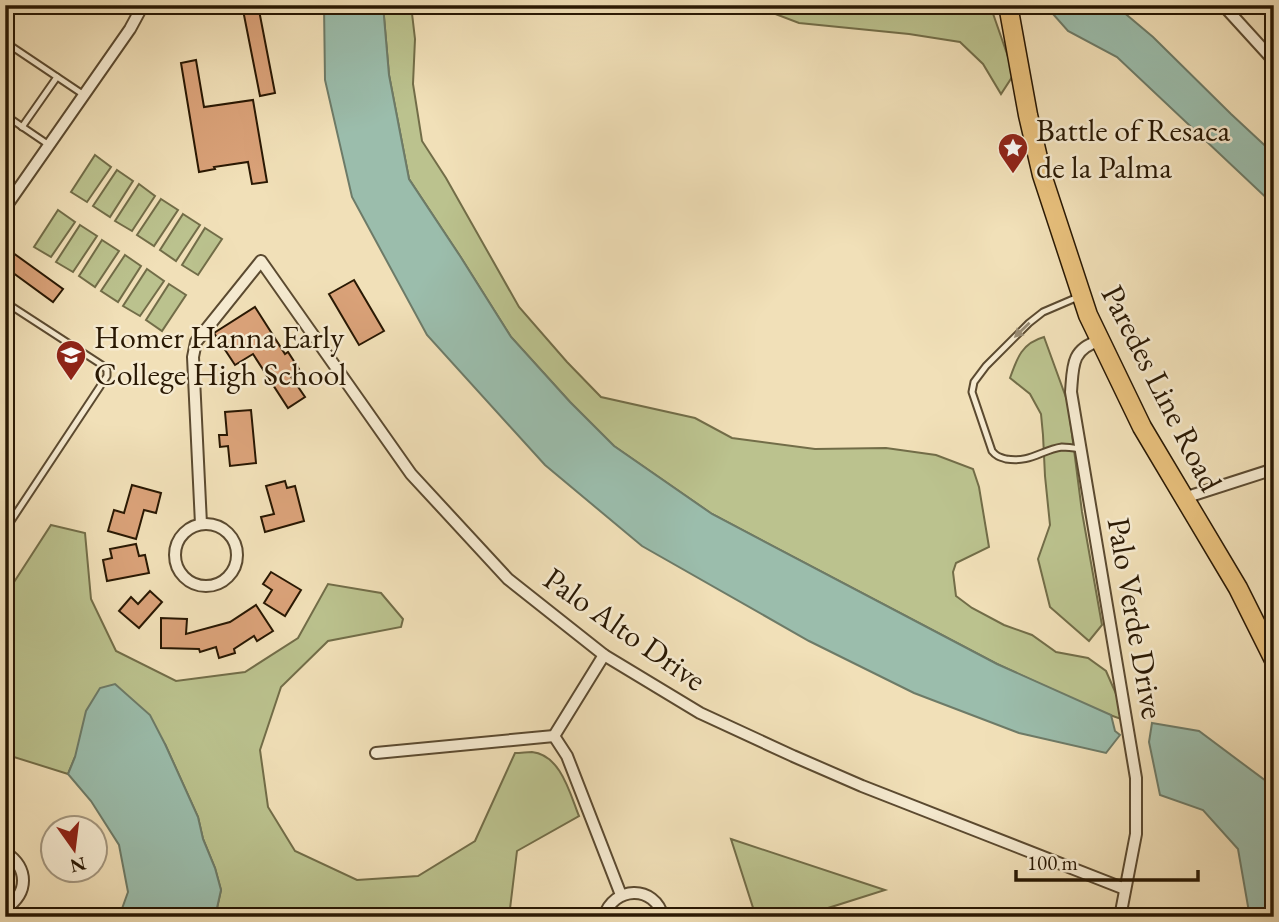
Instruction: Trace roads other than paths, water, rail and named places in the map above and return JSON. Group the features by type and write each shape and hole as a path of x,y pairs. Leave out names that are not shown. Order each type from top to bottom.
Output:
{"main road":[{"name":"Paredes Line Road","path":"1008,5 1042,175 1081,296 1099,341 1142,426 1269,640 1274,660"}],"street":[{"path":"5,208 130,30 143,5"},
{"path":"1223,5 1274,61"},
{"name":"Palo Alto Drive","path":"201,524 193,357 196,342 261,261 411,474 508,579 604,655 699,713 793,756 862,786 1125,888"},
{"name":"Palo Verde Drive","path":"1099,341 1087,344 1076,356 1071,392 1136,778 1136,834 1120,917"},
{"path":"1184,498 1274,469"},
{"path":"201,524 222,528 235,544 237,555 230,574 212,585 202,585 185,577 176,560 178,541 184,533 201,524"},
{"path":"554,736 604,655"},
{"path":"376,753 554,736"},
{"path":"554,736 567,756 621,895"},
{"path":"5,852 20,866 23,885 14,903 5,909"},
{"path":"604,917 612,901 630,893 649,897 657,903 663,917"}],"lane":[{"path":"5,42 84,95"},
{"path":"22,127 57,77"},
{"path":"5,115 49,145"},
{"path":"1081,296 1043,312 1029,323 986,366 974,382 972,392 996,456 1018,461 1064,447 1081,449"},
{"path":"5,302 107,370 107,376 5,530"}],"place":[{"name":"Battle of Resaca de la Palma","path":"1013,175"},
{"name":"Homer Hanna Early College High School","path":"71,382"}]}
